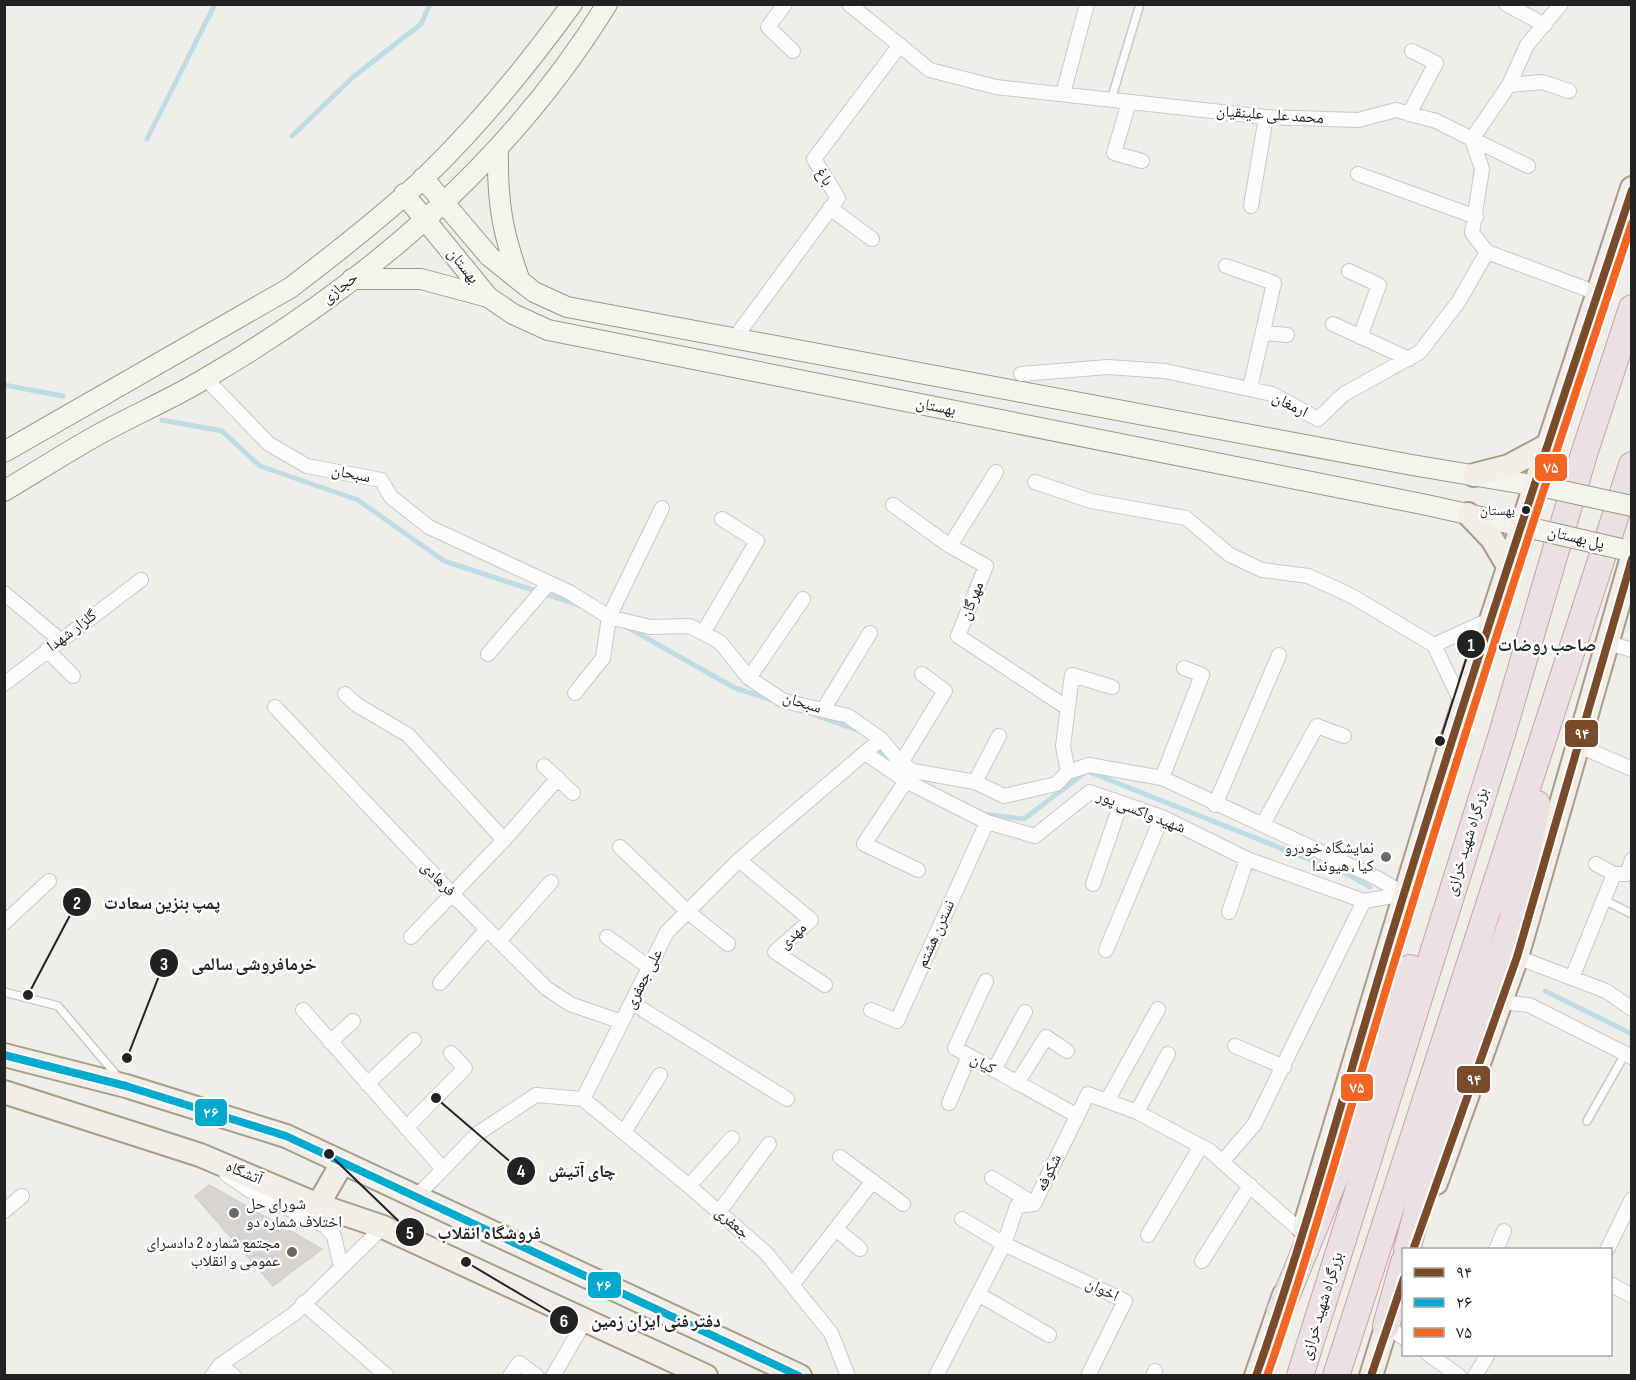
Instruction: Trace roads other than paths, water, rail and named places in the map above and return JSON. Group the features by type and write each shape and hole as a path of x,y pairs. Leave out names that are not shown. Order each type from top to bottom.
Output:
{"highway":[{"name":"بزرگراه شهید خرازی","path":"1300,1376 1502,734 1584,454 1632,308"},
{"name":"بزرگراه شهید خرازی","path":"1336,1376 1632,465"},
{"path":"1408,1248 1438,1132 1512,921 1569,660"},
{"path":"1280,1311 1361,1114 1439,878 1502,734"},
{"path":"1395,1332 1402,1278"}],"main road":[{"name":"حجازی","path":"4,452 290,288 423,178 473,128 532,60 572,4"},
{"name":"حجازی","path":"4,491 94,437 206,379 313,309 352,279 444,201 498,148 576,55 607,4"},
{"path":"498,148 497,193 500,216 504,238 520,281"},
{"name":"بهستان","path":"423,178 489,256 534,292 567,307 1112,410 1542,486"},
{"path":"1256,1376 1280,1311 1404,894 1463,706 1508,566 1528,528 1542,486 1548,445 1632,188"},
{"name":"بهستان","path":"404,194 488,297 513,314 548,330 1468,514 1528,528"},
{"path":"352,279 421,279 488,297"},
{"path":"1103,441 1112,410"},
{"path":"4,435 35,434"},
{"path":"1474,475 1509,466 1548,445"},
{"path":"1542,486 1632,506"},
{"path":"1468,514 1492,539 1508,566"},
{"name":"پل بهستان","path":"1528,528 1628,552"},
{"path":"1414,1248 1517,957 1606,642 1627,584 1628,552"},
{"path":"4,1055 126,1086 286,1136 342,1165 800,1376"},
{"name":"آتشگاه","path":"4,1092 200,1155 318,1205 383,1227 706,1376"},
{"path":"318,1205 342,1165"},
{"path":"1371,1376 1395,1332 1402,1288"}],"street":[{"path":"785,4 768,27 793,51"},
{"name":"محمد علی علینقیان","path":"849,4 930,70 958,79 996,87 1266,117 1358,120 1396,110 1436,121 1528,166"},
{"path":"1063,94 1087,4"},
{"path":"1506,4 1545,26"},
{"path":"1561,4 1527,45 1509,85 1472,139 1482,169 1472,233 1486,252 1597,293"},
{"name":"باغ","path":"734,339 838,198 814,159 900,45"},
{"path":"1409,114 1436,63 1412,51"},
{"path":"1509,85 1542,82 1569,91"},
{"path":"1129,102 1114,153 1142,161"},
{"path":"1251,206 1266,117"},
{"path":"1358,174 1476,217"},
{"path":"830,208 872,239"},
{"name":"ارمغان","path":"1021,374 1108,367 1154,370 1272,394 1318,419 1344,394 1420,352 1459,301 1486,252"},
{"path":"1226,266 1274,283 1250,388"},
{"path":"1349,271 1379,285 1360,337"},
{"path":"1333,324 1409,359"},
{"path":"1263,333 1287,335"},
{"name":"سبحان","path":"206,379 269,444 307,466 381,480 391,497 429,527 569,592 609,617 650,627 690,626 720,642 749,678 784,701 848,716 881,739 901,763 913,771 975,782 1004,796 1056,784 1068,772 1089,765 1162,777 1215,805 1263,824 1404,894"},
{"path":"893,505 950,546 996,472"},
{"path":"1035,482 1091,501 1186,518 1230,555 1262,570 1308,576 1350,596 1434,645 1463,706"},
{"path":"575,693 603,658 609,617 662,508"},
{"path":"703,633 757,541 722,519"},
{"name":"مهرگان","path":"950,546 987,566 958,636 1066,707"},
{"name":"گلزار شهدا","path":"7,677 141,580"},
{"path":"488,654 549,583"},
{"path":"4,593 60,640"},
{"path":"749,678 803,599"},
{"path":"1434,645 1491,619"},
{"path":"823,710 870,633"},
{"path":"1606,642 1632,650"},
{"path":"47,650 73,676"},
{"path":"1215,805 1279,655"},
{"path":"1162,777 1202,675 1184,668"},
{"path":"901,763 945,691 922,674"},
{"path":"1068,772 1063,746 1066,707 1072,675 1112,687"},
{"path":"345,694 357,705 408,735 504,840"},
{"name":"فرهادی","path":"275,707 453,895 546,988 562,999 622,1022"},
{"path":"1263,824 1317,726 1344,736"},
{"path":"975,782 999,736"},
{"name":"علی جعفری","path":"583,1099 667,932 738,860 881,739"},
{"path":"1577,745 1632,769"},
{"name":"شهید واکسی پور","path":"865,753 906,781 987,822 1035,836 1090,792 1162,817 1247,859 1364,901 1404,894"},
{"path":"544,766 573,793"},
{"path":"411,937 504,840 558,778"},
{"path":"906,781 864,844 918,870"},
{"path":"1093,884 1121,803"},
{"path":"1106,950 1162,817"},
{"name":"نسترن هشتم","path":"871,1010 897,1021 987,822"},
{"path":"620,847 688,912 728,944"},
{"path":"1229,912 1247,859"},
{"name":"مهدی","path":"738,860 811,920 775,952 825,985"},
{"path":"1572,978 1604,900 1632,860"},
{"path":"1596,864 1624,874"},
{"path":"4,923 50,881"},
{"path":"499,941 551,882"},
{"path":"1222,1161 1254,1125 1364,901"},
{"path":"440,982 487,929"},
{"path":"607,936 650,968"},
{"path":"1517,957 1606,991 1632,1009"},
{"name":"کیان","path":"986,981 955,1048 1076,1115"},
{"path":"1500,1002 1529,1005 1628,1056"},
{"path":"632,1003 787,1100"},
{"path":"1107,1101 1158,1009"},
{"path":"303,1010 443,1169"},
{"path":"994,1070 1025,1012"},
{"path":"330,1042 353,1021"},
{"path":"1017,1083 1046,1037 1067,1051"},
{"path":"367,1084 414,1040"},
{"path":"1235,1047 1284,1067"},
{"path":"406,1128 465,1068 451,1053"},
{"path":"1137,1112 1168,1054"},
{"path":"949,1103 969,1056"},
{"path":"624,1132 660,1075"},
{"name":"شکوفه","path":"936,1376 1004,1244 1017,1206 1034,1204 1088,1094 1137,1112 1201,1146 1222,1161 1302,1232"},
{"path":"415,1198 477,1134 536,1095 583,1099"},
{"name":"جعفری","path":"583,1099 766,1253 831,1333 848,1376"},
{"path":"689,1186 732,1138"},
{"path":"719,1212 769,1144"},
{"path":"1148,1235 1201,1146"},
{"path":"200,1155 249,1190 324,1226 334,1236 341,1267"},
{"path":"840,1157 903,1204"},
{"path":"992,1178 1034,1204"},
{"path":"792,1285 873,1181"},
{"path":"1202,1261 1250,1185"},
{"path":"4,1211 22,1196"},
{"path":"1608,1248 1631,1204"},
{"path":"962,1219 1004,1244"},
{"path":"216,1370 294,1314 383,1227"},
{"path":"836,1229 860,1250"},
{"path":"1497,1248 1504,1231"},
{"name":"اخوان","path":"1004,1244 1125,1301 1088,1376"},
{"path":"1612,1285 1632,1296"},
{"path":"978,1294 1049,1335"},
{"path":"303,1303 387,1376"},
{"path":"553,1376 585,1321"},
{"path":"1431,1356 1460,1376"},
{"path":"1475,1376 1487,1356"},
{"path":"510,1376 519,1363 537,1376"},
{"path":"216,1370 234,1376"}],"lane":[{"path":"1111,100 1140,4"},
{"path":"1604,900 1632,914"},
{"path":"4,992 58,1006 126,1086"},
{"path":"1587,1121 1628,1056"}],"waterway":[{"path":"147,139 215,4"},
{"path":"292,136 353,77 421,24 430,4"},
{"path":"4,385 63,396"},
{"path":"162,420 222,431 260,466 358,500 444,561 582,606"},
{"path":"625,626 735,688 775,701"},
{"path":"809,713 860,731"},
{"path":"875,744 892,765"},
{"path":"982,814 1024,819 1087,771 1351,876 1370,887"},
{"path":"1545,991 1632,1034"}],"place":[{"name":"بهستان","path":"1526,510"},
{"name":"صاحب روضات","path":"1440,741"},
{"name":"نمایشگاه خودرو کیا ، هیوندا","path":"1386,857"},
{"name":"پمپ بنزین سعادت","path":"28,995"},
{"name":"خرمافروشی سالمی","path":"127,1058"},
{"name":"چای آتیش","path":"436,1098"},
{"name":"فروشگاه انقلاب","path":"329,1154"},
{"name":"شورای حل اختلاف شماره دو","path":"234,1213"},
{"name":"مجتمع شماره 2 دادسرای عمومی و انقلاب","path":"292,1252"},
{"name":"دفتر فنی ایران زمین","path":"466,1262"}]}
